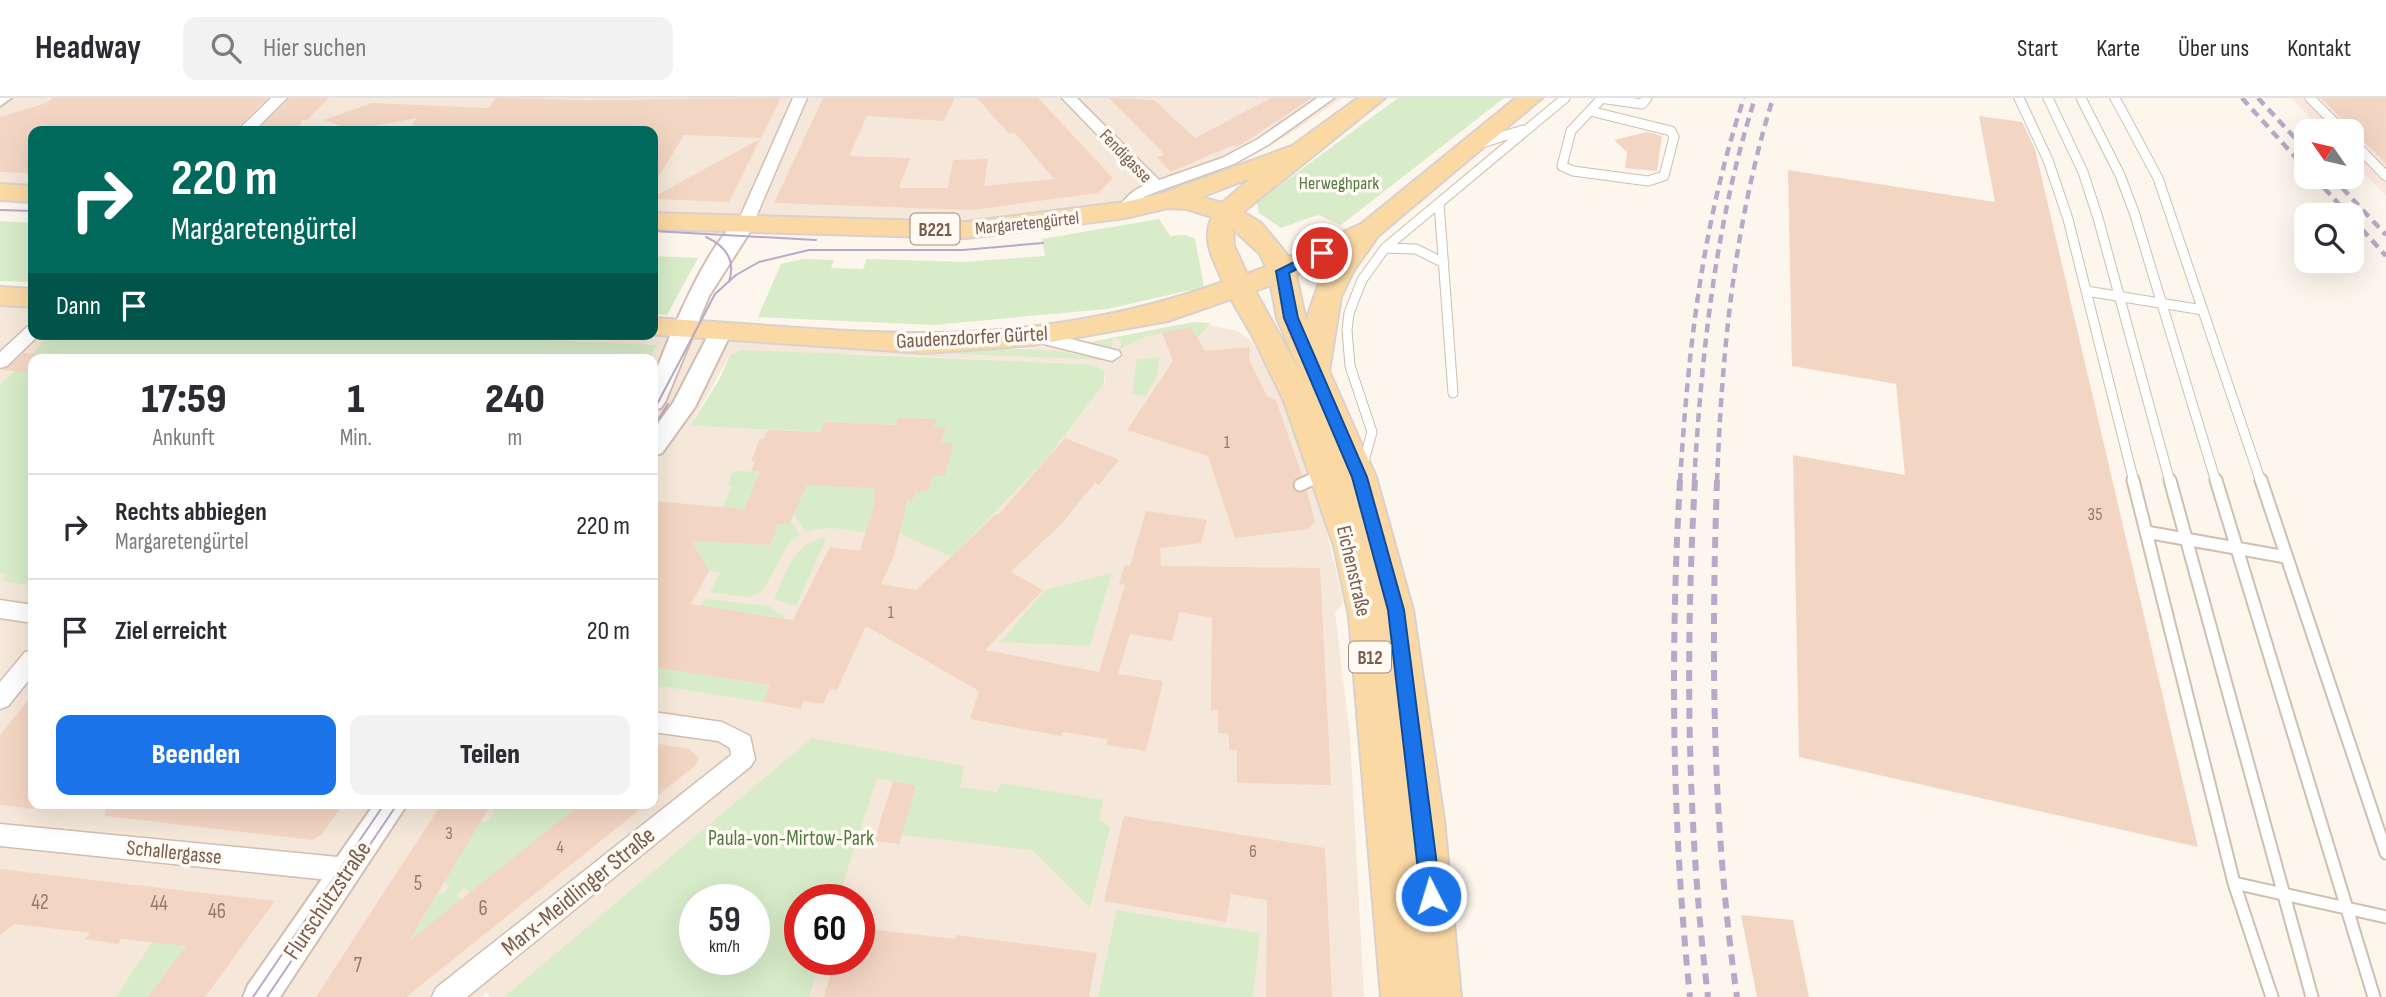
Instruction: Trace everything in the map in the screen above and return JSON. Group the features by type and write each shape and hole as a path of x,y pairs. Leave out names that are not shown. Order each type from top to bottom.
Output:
{"main road":[{"name":"Margaretengürtel","path":"658,221 965,230 1125,211 1162,193 1301,151 1373,98"},
{"path":"1316,371 1318,324 1324,298 1341,265 1378,239 1469,147 1530,98"},
{"path":"1227,213 1239,200 1301,151"},
{"path":"0,192 28,194"},
{"name":"Eichenstraße","path":"1162,193 1227,213 1252,229 1272,251 1282,271 1291,318 1316,371 1329,478"},
{"name":"Eichenstraße","path":"1227,213 1220,229 1222,246 1239,287 1266,333 1299,401 1329,478 1396,610 1404,819 1402,997"},
{"path":"1282,271 1378,239"},
{"name":"Gaudenzdorfer Gürtel","path":"658,327 925,343 1034,336 1168,312 1282,271"},
{"path":"0,296 28,298"},
{"path":"1168,312 1219,318 1266,333"},
{"name":"Eichenstraße","path":"1404,819 1440,997"}],"street":[{"path":"250,126 280,98"},
{"path":"658,391 687,328 693,308 721,256 745,224 800,98"},
{"name":"Fendigasse","path":"1069,98 1162,193"},
{"name":"Margaretengürtel","path":"1162,193 1263,142 1328,98"},
{"path":"658,440 683,407 721,331"},
{"path":"0,362 28,336"},
{"path":"1034,336 1112,355"},
{"path":"0,609 28,613"},
{"path":"0,699 28,665"},
{"name":"Marx-Meidlinger Straße","path":"446,997 744,759 742,743 723,732 658,723"},
{"name":"Flurschützstraße","path":"260,997 389,809"},
{"name":"Schallergasse","path":"0,835 348,870"}],"lane":[{"path":"1329,478 1373,432 1346,358 1346,323 1353,298 1372,264 1378,239 1440,203 1565,98"},
{"path":"1594,111 1671,131 1674,137 1664,176 1648,181 1573,171 1562,166 1565,140 1572,125 1594,111 1601,98 1642,104 1647,98"},
{"path":"2019,98 2048,160 2086,291 2234,883 2246,926 2262,958 2272,997"},
{"path":"2048,98 2083,172 2120,296 2312,997"},
{"path":"2081,98 2120,174 2163,303 2374,997"},
{"path":"2115,98 2158,178 2386,853"},
{"path":"2311,98 2331,119"},
{"path":"1469,147 1529,128"},
{"path":"2364,153 2386,176"},
{"path":"1440,203 1452,393"},
{"path":"1378,239 1424,250 1444,263"},
{"path":"2086,291 2203,310"},
{"path":"2146,532 2286,557"},
{"path":"2234,883 2386,917"}],"shaded area":[{"path":"0,98 1342,98 1285,137 1180,188 1078,212 943,222 658,211 658,126 28,126 28,187 0,185"},
{"path":"2291,98 2386,98 2386,196 2364,173 2364,119 2311,119"},
{"path":"0,304 28,306 28,340 658,340 658,336 956,351 1018,349 1091,342 1194,322 1237,331 1251,341 1291,419 1317,492 1343,603 1335,613 1350,736 1364,997 1253,997 1259,933 1116,910 1098,996 1101,997 490,997 487,992 481,997 0,997","holes":["860,354 1086,364 1105,375 1104,384 1044,462 954,554 936,419 898,418 895,425 824,422 821,432 690,426 730,355"]}],"green space":[{"name":"Herweghpark","path":"1398,98 1504,98 1341,225 1318,215 1281,228 1259,213 1257,202"},
{"path":"1159,219 1170,236 1185,235 1195,239 1204,287 1107,309 933,325 758,317 781,264 803,259 834,260 831,268 863,269 867,259 963,262 1045,256 1042,239"},
{"path":"0,221 28,223 28,282 0,281"},
{"path":"658,256 698,258 667,315 658,314"},
{"path":"1194,322 1211,323 1197,338 1191,327 1144,337 1120,349 1122,339 1113,339 1112,347 1091,342"},
{"path":"46,340 547,340 657,345 652,354 32,354"},
{"path":"741,350 1086,364 1104,370 1104,384 1044,462 954,554 947,555 899,533 896,540 828,528 806,532 793,513 796,473 876,488 873,497 877,498 866,531 898,533 909,499 913,499 936,419 898,418 896,425 825,422 821,432 690,426 719,380 730,355"},
{"path":"956,351 1055,351 1106,360 958,354"},
{"path":"1159,357 1157,377 1145,396 1132,394 1137,359"},
{"path":"28,358 28,585 2,581 8,575 0,573 0,385"},
{"path":"733,471 760,472 744,509 722,508 732,486 728,485"},
{"path":"791,520 800,535 786,549 763,588 749,597 710,592 720,573 658,554 658,549 668,540 769,545 777,524 789,524"},
{"path":"827,537 796,606 774,599 793,559 806,545"},
{"path":"1112,573 1090,646 1000,642 1045,590"},
{"path":"705,599 769,606 785,618 700,606"},
{"path":"658,668 770,685 763,702 658,686"},
{"name":"Paula-von-Mirtow-Park","path":"812,738 964,766 960,787 997,792 1001,783 1103,800 1099,820 1110,827 1090,908 1032,850 901,835 916,786 877,778 843,884 784,884 784,975 816,975 809,997 504,997"},
{"path":"491,809 575,809 470,893 465,888 457,894 462,900 402,953 436,893 444,893 450,885 443,882 480,822 488,822 495,811"},
{"path":"1116,910 1260,933 1253,997 1098,997"},
{"path":"153,941 182,944 184,949 148,997 116,997"}],"building":[{"path":"53,98 267,98 239,126 28,126 28,173 0,172 0,117 46,103"},
{"path":"290,98 329,98 307,120 302,120 300,126 262,126"},
{"path":"496,98 781,98 761,138 684,135 658,178 658,126 411,126 417,118 373,126 340,126 324,120 372,103 488,108"},
{"path":"823,98 955,98 944,121 867,116 849,156 910,158 899,188 948,188 953,160 988,159 984,186 1054,179 1014,132 1009,134 977,98 1038,98 1113,178 1098,193 972,210 774,203"},
{"path":"1109,98 1154,100 1195,138 1271,98 1312,98 1237,147 1233,145 1171,172 1157,157 1165,155"},
{"path":"2321,98 2386,98 2386,164 2364,142 2364,119 2342,119"},
{"path":"1979,116 2022,122 2035,149 2198,847 1799,757 1793,455 1905,475 1896,384 1792,366 1788,170 1995,202"},
{"path":"1647,132 1662,136 1657,171 1625,168 1627,152 1614,140"},
{"path":"760,139 729,202 658,199 658,194"},
{"path":"1191,327 1205,351 1250,347 1249,360 1267,396 1276,400 1302,475 1292,485 1296,492 1307,491 1315,522 1308,529 1235,538 1208,456 1127,430 1173,361 1162,333"},
{"path":"24,353 34,354 28,354 27,372 2,370"},
{"path":"898,418 936,419 934,427 946,428 941,443 953,443 945,476 932,475 928,491 916,491 913,499 908,499 894,556 881,584 916,590 998,515 1065,438 1119,460 1099,485 1095,483 1062,523 1011,572 1043,590 985,650 1099,672 1125,585 1119,584 1122,573 1125,565 1130,566 1146,511 1207,520 1201,543 1160,548 1161,566 1320,568 1331,785 1237,783 1237,750 1229,750 1229,734 1218,733 1218,710 1211,710 1212,618 1180,612 1172,641 1130,634 1118,674 1163,681 1146,751 1106,745 1108,739 1063,732 1061,736 970,719 979,691 866,626 837,690 830,689 823,704 804,701 800,709 763,702 770,685 658,668 658,501 744,509 760,472 751,471 755,461 751,461 760,439 763,439 768,430 821,432 824,422 896,425","holes":["807,485 876,488 873,498 876,498 860,551 830,547 793,620 691,604 709,571 692,541 770,545 777,524 789,524"]},
{"path":"28,700 28,808 0,805 0,735"},
{"path":"658,744 689,749 699,758 695,766 658,795"},
{"path":"893,781 916,786 899,844 874,841"},
{"path":"106,809 340,809 321,835 312,840 105,816"},
{"path":"438,809 488,809 408,942 574,809 641,809 406,997 316,997"},
{"path":"1124,816 1325,848 1332,997 1266,997 1267,900 1231,894 1226,922 1104,901"},
{"path":"0,869 275,901 205,997 148,997 186,946 121,939 118,944 85,939 90,933 15,924 0,935"},
{"path":"1741,915 1793,920 1809,997 1757,997"},
{"path":"875,930 955,939 956,935 1097,953 1089,997 824,997 830,975 875,975"}],"tram line":[{"path":"0,210 28,211"},
{"path":"658,231 816,240"},
{"path":"706,237 724,249 728,255 731,267 729,281"},
{"path":"729,281 759,262 809,250 963,250 1043,243"},
{"path":"658,402 715,294 729,281"},
{"path":"658,420 668,404"},
{"path":"253,997 381,809"},
{"path":"267,997 394,809"}],"railway":[{"path":"1680,482 1687,384 1699,288 1717,192 1744,98"},
{"path":"1694,482 1706,336 1720,240 1741,145 1755,98"},
{"path":"1717,482 1722,384 1732,288 1748,193 1773,98"},
{"path":"2242,98 2294,156"},
{"path":"2258,98 2294,137"},
{"path":"2325,189 2338,203"},
{"path":"2343,189 2386,235"},
{"path":"2364,231 2386,256"},
{"path":"1680,480 1674,739 1679,868 1690,997"},
{"path":"1695,480 1690,610 1690,739 1696,868 1708,997"},
{"path":"1717,480 1715,739 1722,868 1737,997"}],"route":[{"path":"1322,253 1282,271 1291,318 1360,477 1396,610 1424,820 1431,896"}]}
